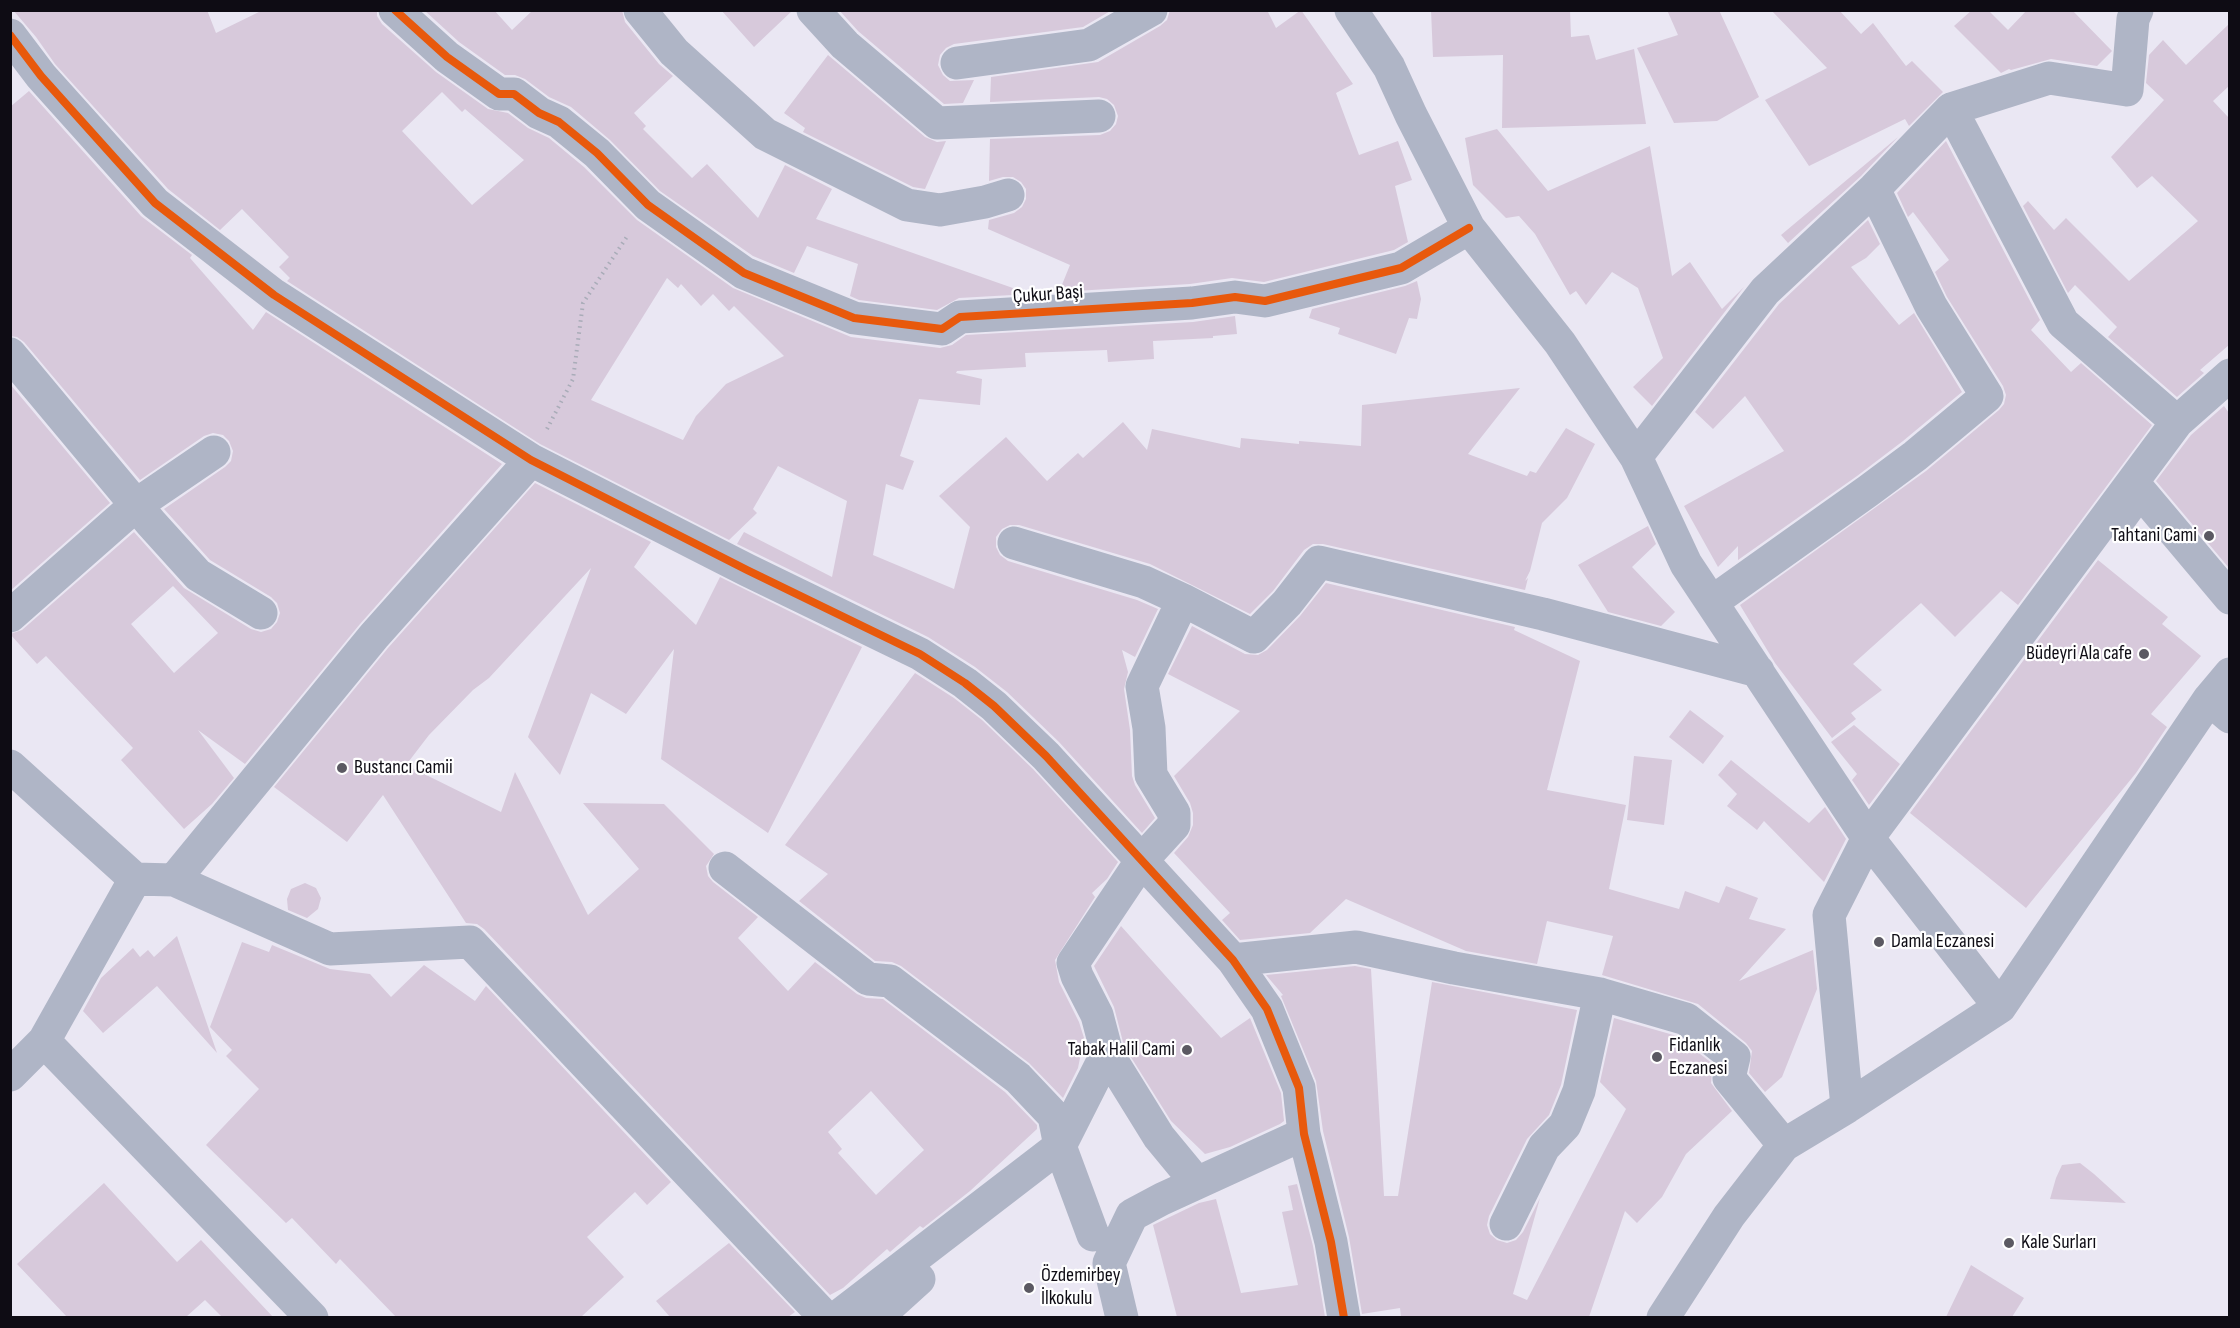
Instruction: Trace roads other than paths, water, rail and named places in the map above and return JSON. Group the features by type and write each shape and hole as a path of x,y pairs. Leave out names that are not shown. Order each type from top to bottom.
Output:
{"street":[{"name":"Çukur Başi","path":"394,10 447,57 499,94 514,94 538,113 560,122 597,153 648,204 744,273 854,318 942,329 960,317 1192,303 1235,297 1265,301 1401,268 1469,228"},
{"path":"640,10 674,52 765,134 907,205 940,210 985,202 1008,195"},
{"path":"813,10 845,45 937,123 1099,116"},
{"path":"957,63 1089,45 1151,10"},
{"path":"1351,10 1389,68 1469,228 1560,343 1636,457 1686,564 1868,838 2000,1006"},
{"path":"1636,457 1765,291 1874,189 1951,109 2049,78 2127,90 2133,19 2137,10"},
{"path":"10,34 41,76 155,203 274,295 531,460 747,570 920,654 965,683 994,706 1046,756 1233,960 1267,1009 1299,1088 1304,1134 1331,1242 1344,1317"},
{"path":"1951,109 2063,323 2177,422"},
{"path":"1712,602 1915,456 1987,396 1931,306 1874,189"},
{"path":"10,354 136,506 198,575 261,613"},
{"path":"1847,1107 1829,915 1868,838 2177,422 2229,375"},
{"path":"10,616 136,506 214,452"},
{"path":"174,880 374,636 531,460"},
{"path":"2117,522 2140,491 2229,598"},
{"path":"1014,543 1144,582 1254,637 1287,603 1319,562 1543,614 1758,671"},
{"path":"1183,600 1142,686 1149,728 1151,775 1174,813 1174,825 1142,860 1073,963 1077,976 1097,1015 1107,1053 1159,1137 1197,1183"},
{"path":"1663,1317 1729,1216 1784,1145 1847,1107 2000,1006 2223,697"},
{"path":"10,766 135,879 174,880 330,949 470,942 826,1317"},
{"path":"725,868 868,980 890,981 1018,1078 1054,1116 1060,1146 1093,1235"},
{"path":"10,1075 44,1041 135,879"},
{"path":"1233,960 1356,947 1454,968 1600,994 1686,1019 1734,1057 1729,1078 1784,1145"},
{"path":"1506,1224 1544,1148 1565,1125 1579,1091 1600,994"},
{"path":"44,1041 312,1317"},
{"path":"876,1317 1008,1200 1060,1146 1107,1053"},
{"path":"1122,1317 1109,1263 1132,1215 1304,1134"},
{"path":"836,1317 1060,1146"}],"place":[{"name":"Tahtani Cami","path":"2209,536"},
{"name":"Büdeyri Ala cafe","path":"2144,654"},
{"name":"Bustancı Camii","path":"342,768"},
{"name":"Damla Eczanesi","path":"1879,942"},
{"name":"Tabak Halil Cami","path":"1187,1050"},
{"name":"Fidanlık Eczanesi","path":"1657,1057"},
{"name":"Kale Surları","path":"2009,1243"},
{"name":"Özdemirbey İlkokulu","path":"1029,1288"}]}
